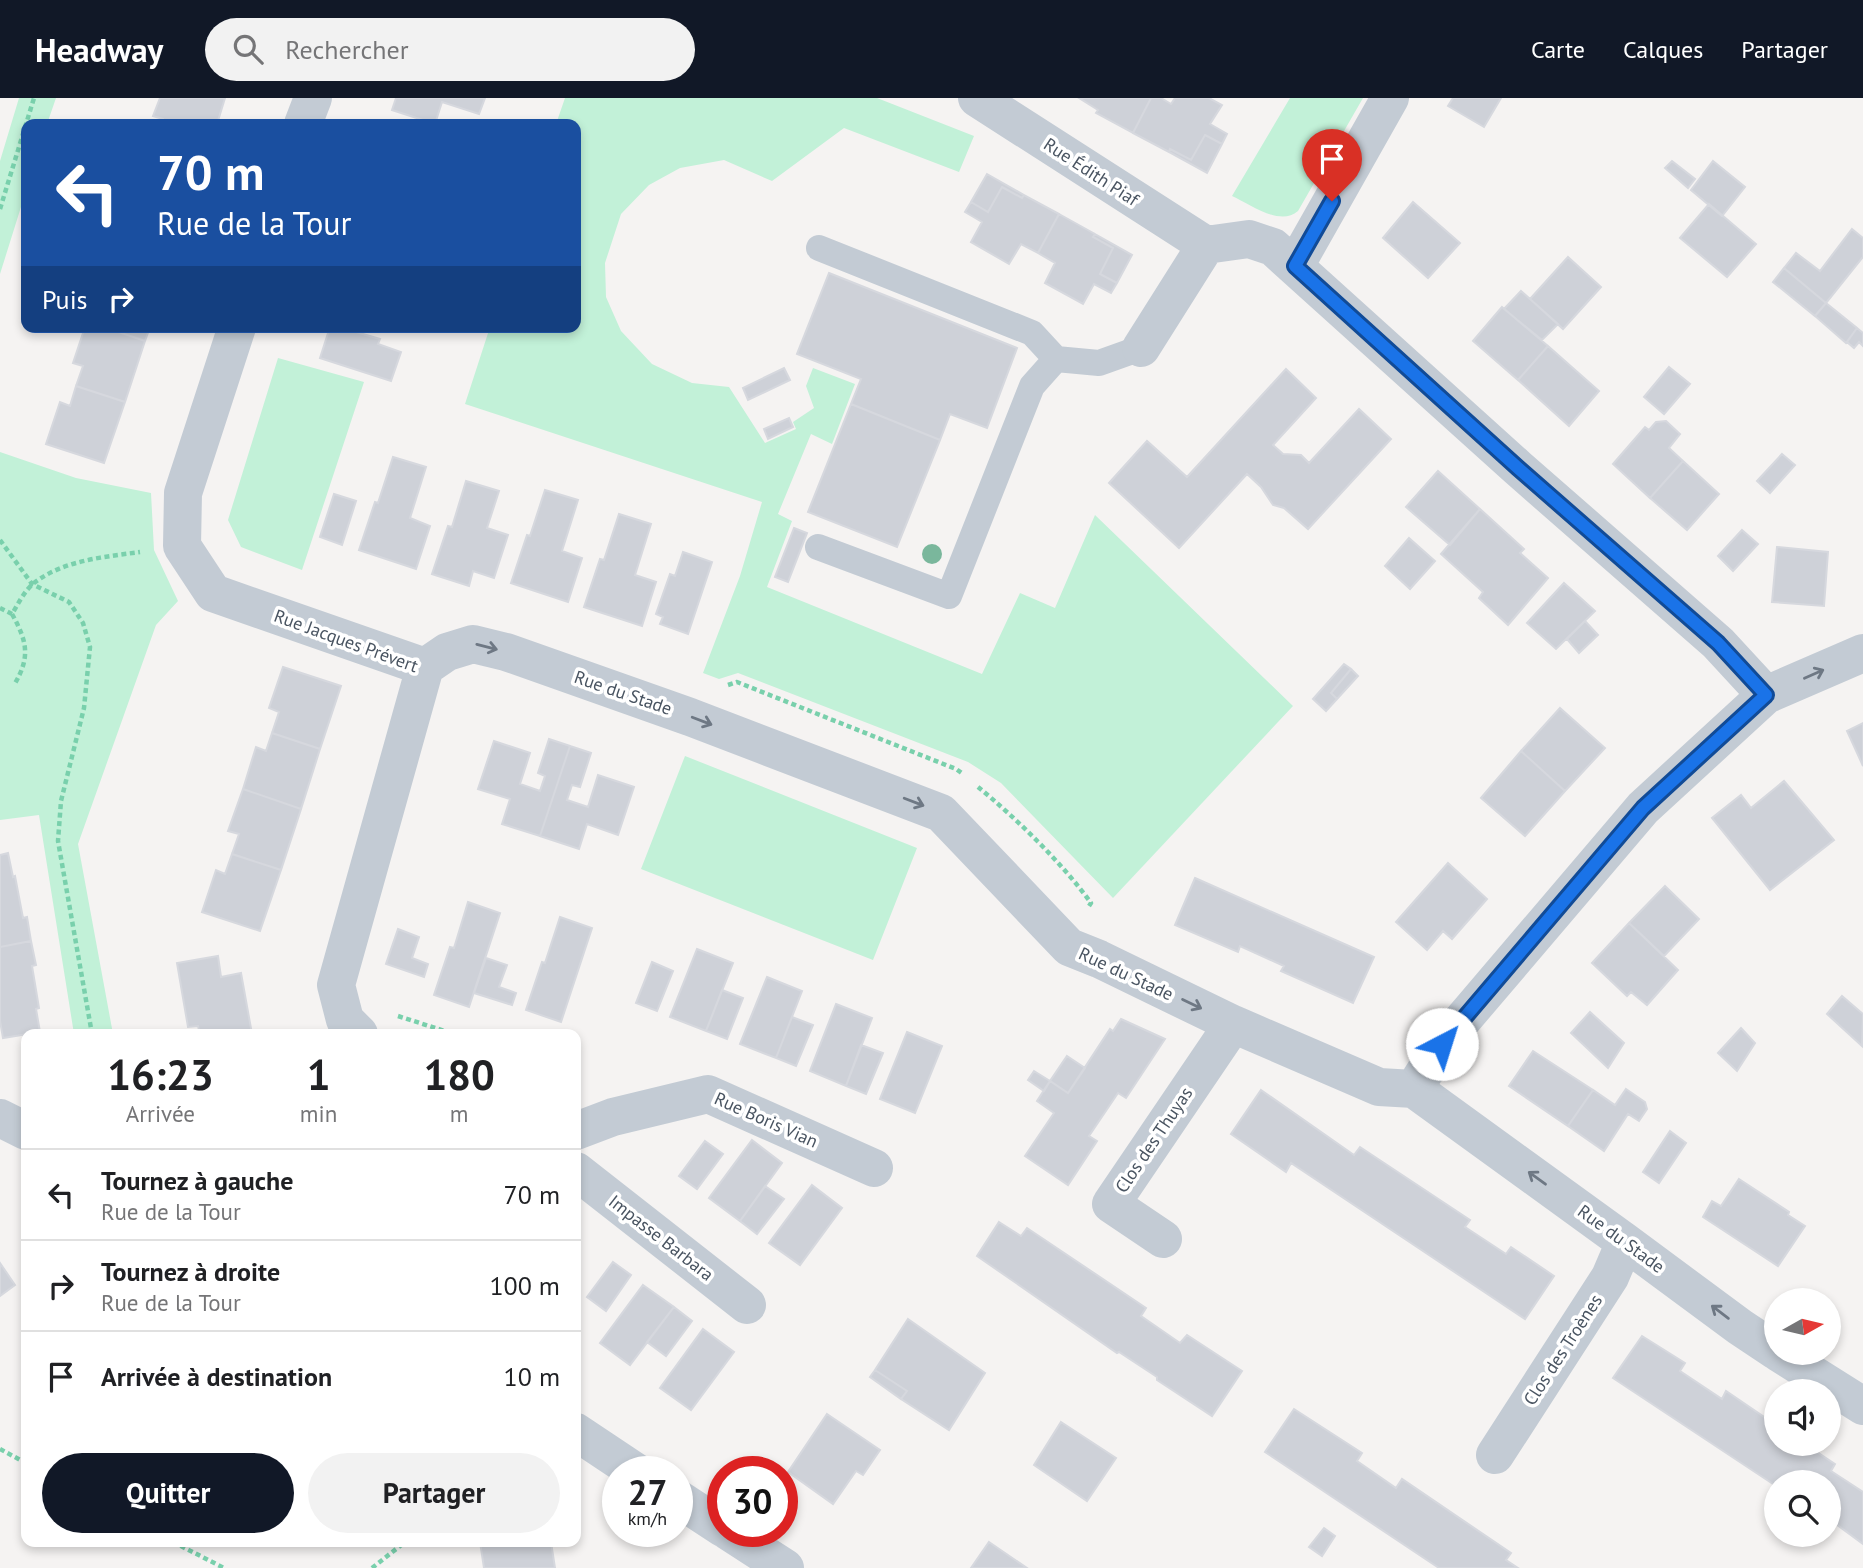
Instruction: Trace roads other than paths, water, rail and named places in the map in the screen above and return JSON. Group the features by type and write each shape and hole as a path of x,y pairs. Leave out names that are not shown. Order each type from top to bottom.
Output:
{"street":[{"path":"305,119 313,98"},
{"name":"Rue Édith Piaf","path":"977,98 1206,245"},
{"path":"1295,266 1390,98"},
{"path":"1141,348 1206,245 1250,239 1273,247 1518,468 1718,643 1766,695"},
{"name":"Rue Jacques Prévert","path":"235,333 183,493 182,546 213,593 425,667 336,985 345,1020 373,1023"},
{"name":"Rue du Stade","path":"425,667 447,652 473,644 506,652 690,717 941,813 1069,947 1233,1024 1379,1087 1414,1089 1764,1343"},
{"path":"1414,1089 1442,1044 1643,808 1766,695 1863,653"},
{"name":"Clos des Thuyas","path":"1163,1238 1111,1204 1233,1024"},
{"name":"Rue Boris Vian","path":"581,1129 613,1117 708,1094 874,1168"},
{"path":"0,1118 21,1128"},
{"name":"Impasse Barbara","path":"581,1175 747,1305"},
{"name":"Clos des Troènes","path":"1495,1455 1610,1277 1625,1242"},
{"name":"Rue du Stade","path":"1798,1365 1863,1406"},
{"path":"581,1436 611,1456"},
{"path":"753,1547 785,1568"}],"lane":[{"path":"819,248 1032,333 1056,359 1099,363 1141,348"},
{"path":"818,547 949,596 1032,386 1056,359"}]}
